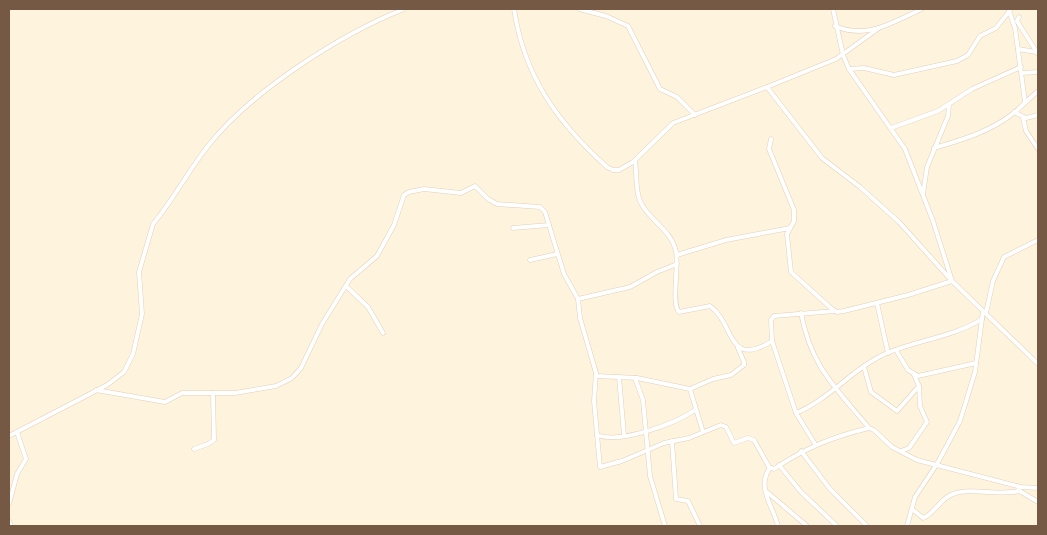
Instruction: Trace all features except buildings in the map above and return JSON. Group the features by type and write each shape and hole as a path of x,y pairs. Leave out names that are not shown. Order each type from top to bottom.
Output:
{"street":[{"path":"9,436 117,379 129,364 142,314 139,272 149,234 153,224 208,145 238,114 287,74 371,24 404,9"},
{"path":"514,9 516,24 532,75 538,86 568,126 602,162 614,170 619,170 635,160 673,123 843,55 879,28"},
{"path":"579,9 606,16 628,26 660,89 676,97 695,115"},
{"path":"833,9 835,26 843,55 850,69 905,149 952,281"},
{"path":"835,26 850,32 861,32 879,28 922,9"},
{"path":"1010,9 1022,73 1025,102"},
{"path":"850,69 864,68 894,75 957,62 968,55 983,34 1001,23 1010,9"},
{"path":"1019,17 1017,21 1019,27 1038,53"},
{"path":"1018,49 1038,53"},
{"path":"891,128 938,111 972,89 1021,67"},
{"path":"1022,73 1038,72"},
{"path":"767,86 822,158 853,181 899,222 952,281 1038,364"},
{"path":"934,148 975,135 1014,112 1038,91"},
{"path":"923,196 925,175 948,116 950,105"},
{"path":"1014,112 1024,118 1038,115"},
{"path":"1024,118 1026,131 1038,149"},
{"path":"770,140 769,149 794,210 795,217 787,234 791,272 834,311"},
{"path":"597,376 635,378 690,389 713,379 730,375 741,367 744,362 724,322 710,306 683,312 676,311 677,255 671,237 642,204 635,160"},
{"path":"96,390 165,402 182,393 235,393 271,387 297,374 322,324 354,274 377,256 394,225 401,200 409,192 433,189 461,193 475,186 488,199 497,204 543,209 566,279 578,299 580,318 597,376 594,393 600,467 622,461 672,441 689,438 721,425 726,427 734,443 748,438 754,440 770,468"},
{"path":"513,228 548,224"},
{"path":"677,255 734,238 790,228"},
{"path":"908,526 918,492 937,464 960,421 976,363 982,319 1004,256 1038,240"},
{"path":"530,260 558,254"},
{"path":"578,299 630,287 657,272 677,264"},
{"path":"814,444 796,413 772,341 772,317 801,312 844,311 952,281"},
{"path":"346,286 368,307 383,333"},
{"path":"877,303 888,353"},
{"path":"801,312 810,347 834,388 869,428 917,460 1010,484 1038,488"},
{"path":"796,413 816,403 864,367 888,353 956,332 982,319"},
{"path":"738,348 756,347 772,341"},
{"path":"896,350 908,370 914,375 919,386 920,406 927,422 909,448 901,451"},
{"path":"914,375 930,374 976,363"},
{"path":"864,367 871,392 897,411 919,386"},
{"path":"619,377 624,435"},
{"path":"635,378 642,400 646,450 651,481 665,526"},
{"path":"690,389 703,432"},
{"path":"194,449 214,440 213,394"},
{"path":"597,435 608,438 645,431 677,422 696,410"},
{"path":"770,468 774,469 814,444 869,428"},
{"path":"9,504 17,474 26,459 17,432"},
{"path":"672,441 676,499 688,501 700,526"},
{"path":"801,451 830,489 867,526"},
{"path":"779,465 801,492 837,526"},
{"path":"770,468 764,476 765,490 778,526"},
{"path":"1010,484 1038,502"},
{"path":"765,490 807,526"},
{"path":"912,509 923,518 929,515 944,499 959,492 995,494 1020,491"},
{"path":"9,521 11,526"}]}
